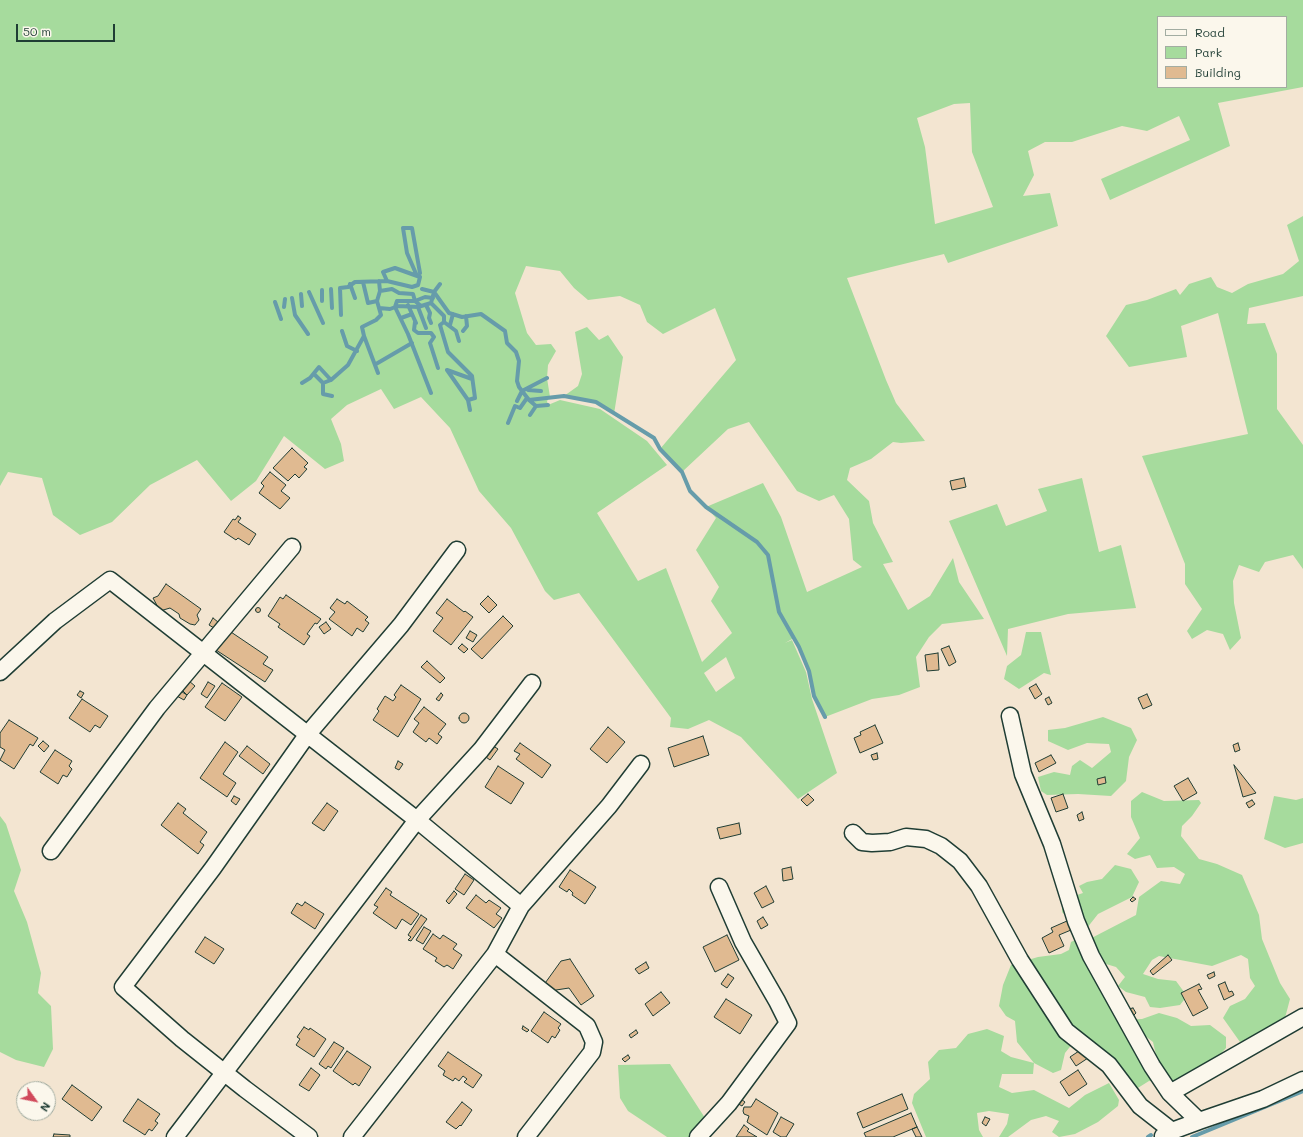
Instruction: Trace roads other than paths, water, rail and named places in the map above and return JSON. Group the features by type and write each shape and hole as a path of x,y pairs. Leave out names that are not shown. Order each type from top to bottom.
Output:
{"street":[{"path":"51,851 157,708 201,653 292,548"},
{"path":"309,1137 182,1039 123,987 212,868 307,735 401,625 458,550"},
{"path":"0,672 55,621 110,580 201,653 417,820 522,906"},
{"path":"175,1137 223,1072 417,820 481,750 532,683"},
{"path":"1010,716 1023,774 1052,844 1076,921 1091,956 1152,1066 1170,1093 1199,1121"},
{"path":"352,1137 495,954 522,906 609,806 641,764"},
{"path":"853,833 862,842 872,843 890,842 906,837 926,839 941,846 960,861 979,886 1020,960 1066,1031 1110,1064 1140,1106 1167,1134 1199,1121 1263,1099 1303,1080"},
{"path":"698,1137 729,1102 788,1023 774,995 743,942 719,887"},
{"path":"495,954 587,1026 594,1042 592,1052 526,1137"},
{"path":"1170,1093 1303,1017"}],"waterway":[{"path":"417,276 407,253 403,228 412,228 420,273"},
{"path":"341,315 340,288 348,287 355,282 387,281 383,272 395,268 420,277"},
{"path":"387,281 412,287 418,285 420,277"},
{"path":"302,383 310,378 319,367 331,380 348,365 364,336 362,327 376,320 381,315 377,301 380,291 379,281"},
{"path":"363,282 368,303 377,301"},
{"path":"350,284 355,298"},
{"path":"379,308 390,309 398,306 418,307 431,303 434,292 440,284"},
{"path":"331,289 332,308"},
{"path":"380,291 392,289 399,293 413,294 415,301 425,297 433,298"},
{"path":"422,289 434,292 449,313 462,317 481,314 505,331 507,343 516,352 519,361 517,381 519,387 529,400 536,406 548,405"},
{"path":"322,290 322,301"},
{"path":"309,292 323,323"},
{"path":"301,294 302,306"},
{"path":"292,298 295,315 308,334"},
{"path":"284,307 285,299"},
{"path":"421,306 415,301 397,301 395,307 408,334 431,393"},
{"path":"275,302 281,319"},
{"path":"431,303 444,316 444,322 440,325 448,352 472,376 475,398 468,400 470,410"},
{"path":"408,305 416,323"},
{"path":"426,305 430,313 429,318 431,323"},
{"path":"418,307 426,328"},
{"path":"401,318 412,314"},
{"path":"450,325 453,314"},
{"path":"463,331 467,326 466,316"},
{"path":"415,322 414,330 418,333 431,333 434,337 430,343 438,368"},
{"path":"444,322 456,331 459,341"},
{"path":"342,331 347,346 357,351"},
{"path":"364,336 378,373"},
{"path":"376,364 412,343"},
{"path":"468,400 447,370 472,379"},
{"path":"314,374 323,383"},
{"path":"517,401 522,391 547,378"},
{"path":"331,380 323,383 323,394 332,396"},
{"path":"528,390 541,391"},
{"path":"529,400 564,396 596,402 654,438 660,449 682,472 690,491 706,507 757,542 768,555 779,612 799,647 809,671 814,696 825,717"},
{"path":"508,423 515,406 520,408 527,398"},
{"path":"530,415 536,406"},
{"path":"1192,1137 1303,1091"}]}
